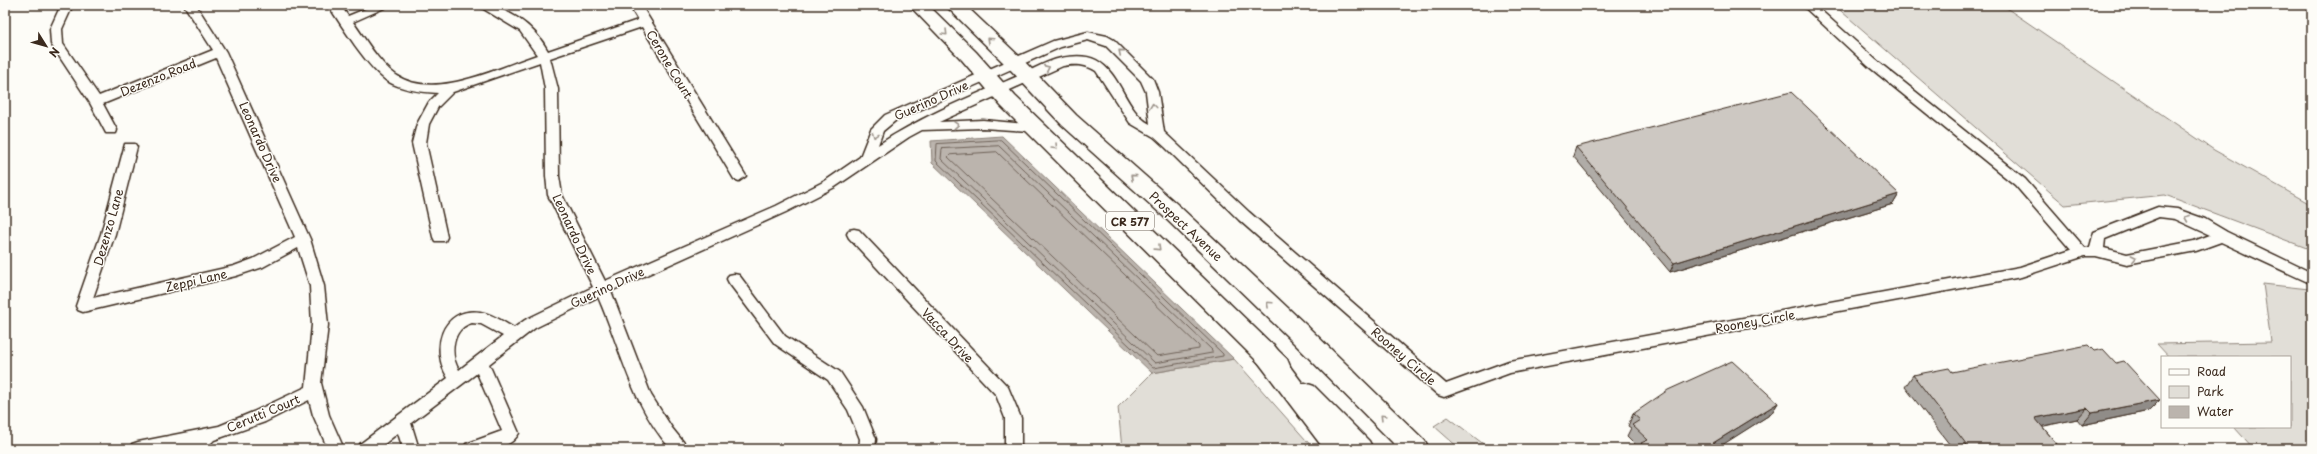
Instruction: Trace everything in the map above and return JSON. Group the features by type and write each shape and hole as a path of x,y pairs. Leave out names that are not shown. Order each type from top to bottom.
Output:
{"main road":[{"name":"CR 577","path":"918,5 1038,129 1264,351 1360,449"},
{"name":"Prospect Avenue","path":"954,5 1021,70 1069,120 1170,210 1297,331 1416,449"},
{"path":"1264,351 1339,449"}],"street":[{"path":"67,5 56,29 57,44 96,102 111,130"},
{"name":"Leonardo Drive","path":"190,5 220,52 303,239 316,286 320,325 313,383 321,415 336,449"},
{"path":"334,5 380,68 392,78 406,84 424,88 449,89"},
{"path":"346,21 384,5"},
{"name":"Leonardo Drive","path":"483,5 518,24 530,34 544,56 552,102 553,175 556,196 602,289 638,384 667,436 681,449"},
{"path":"635,5 644,22"},
{"path":"1808,5 1872,62 2020,182 2081,252 2096,251 2127,259 2196,246 2222,236"},
{"name":"Cerone Court","path":"449,89 644,22 739,176"},
{"name":"Rooney Circle","path":"992,82 1021,70 1072,38 1088,36 1103,39 1124,55 1147,79 1152,92 1158,134"},
{"name":"Dezenzo Road","path":"96,102 220,52"},
{"name":"Rooney Circle","path":"1021,70 1071,60 1089,61 1106,73 1136,121 1158,134 1243,216 1444,391 1509,367 2021,272 2081,252"},
{"name":"Guerino Drive","path":"867,157 877,130 890,118 992,82 1021,70"},
{"name":"Guerino Drive","path":"366,449 530,324 602,289 781,209 830,184 867,157 918,128 992,82"},
{"path":"440,237 418,143 423,124 433,105 449,89"},
{"path":"918,128 983,124 1038,129"},
{"name":"Dezenzo Lane","path":"84,306 108,234 130,147"},
{"path":"2096,251 2100,236 2158,212 2177,214 2200,223 2222,236 2312,279"},
{"name":"Vacca Drive","path":"854,234 1002,391 1013,418 1013,449"},
{"name":"Zeppi Lane","path":"84,306 236,271 258,263 303,239"},
{"path":"734,279 780,340 834,376 855,407 868,439 867,449"},
{"path":"457,380 447,361 445,342 454,326 466,318 481,318 514,335"},
{"path":"472,449 506,438 511,433 480,361"},
{"name":"Cerutti Court","path":"138,449 210,434 259,417 315,390"},
{"path":"403,422 411,449"},
{"name":"Cerutti Court","path":"195,449 210,434"}],"green space":[{"path":"1834,5 2002,5 2214,150 2312,205 2312,250 2165,195 2065,205"},
{"path":"2263,284 2309,289 2312,291 2312,449 2254,449 2235,428 2291,428 2291,356 2168,356 2157,344 2271,342"},
{"path":"1234,359 1314,449 1122,449 1118,407 1152,373"},
{"path":"1448,417 1490,449 1460,449 1434,426"}],"water":[{"path":"1002,136 1234,359 1152,373 932,163 931,141"}],"building":[{"path":"1791,92 1899,194 1674,263 1576,147"},
{"path":"2088,345 2094,351 2103,349 2116,363 2124,361 2160,400 2092,413 2087,408 2035,418 2061,449 1970,449 1913,375 1949,368 1952,372"},
{"path":"1732,361 1778,403 1713,443 1720,449 1646,449 1641,443 1648,440 1632,425 1640,420 1633,414 1668,390"}]}
